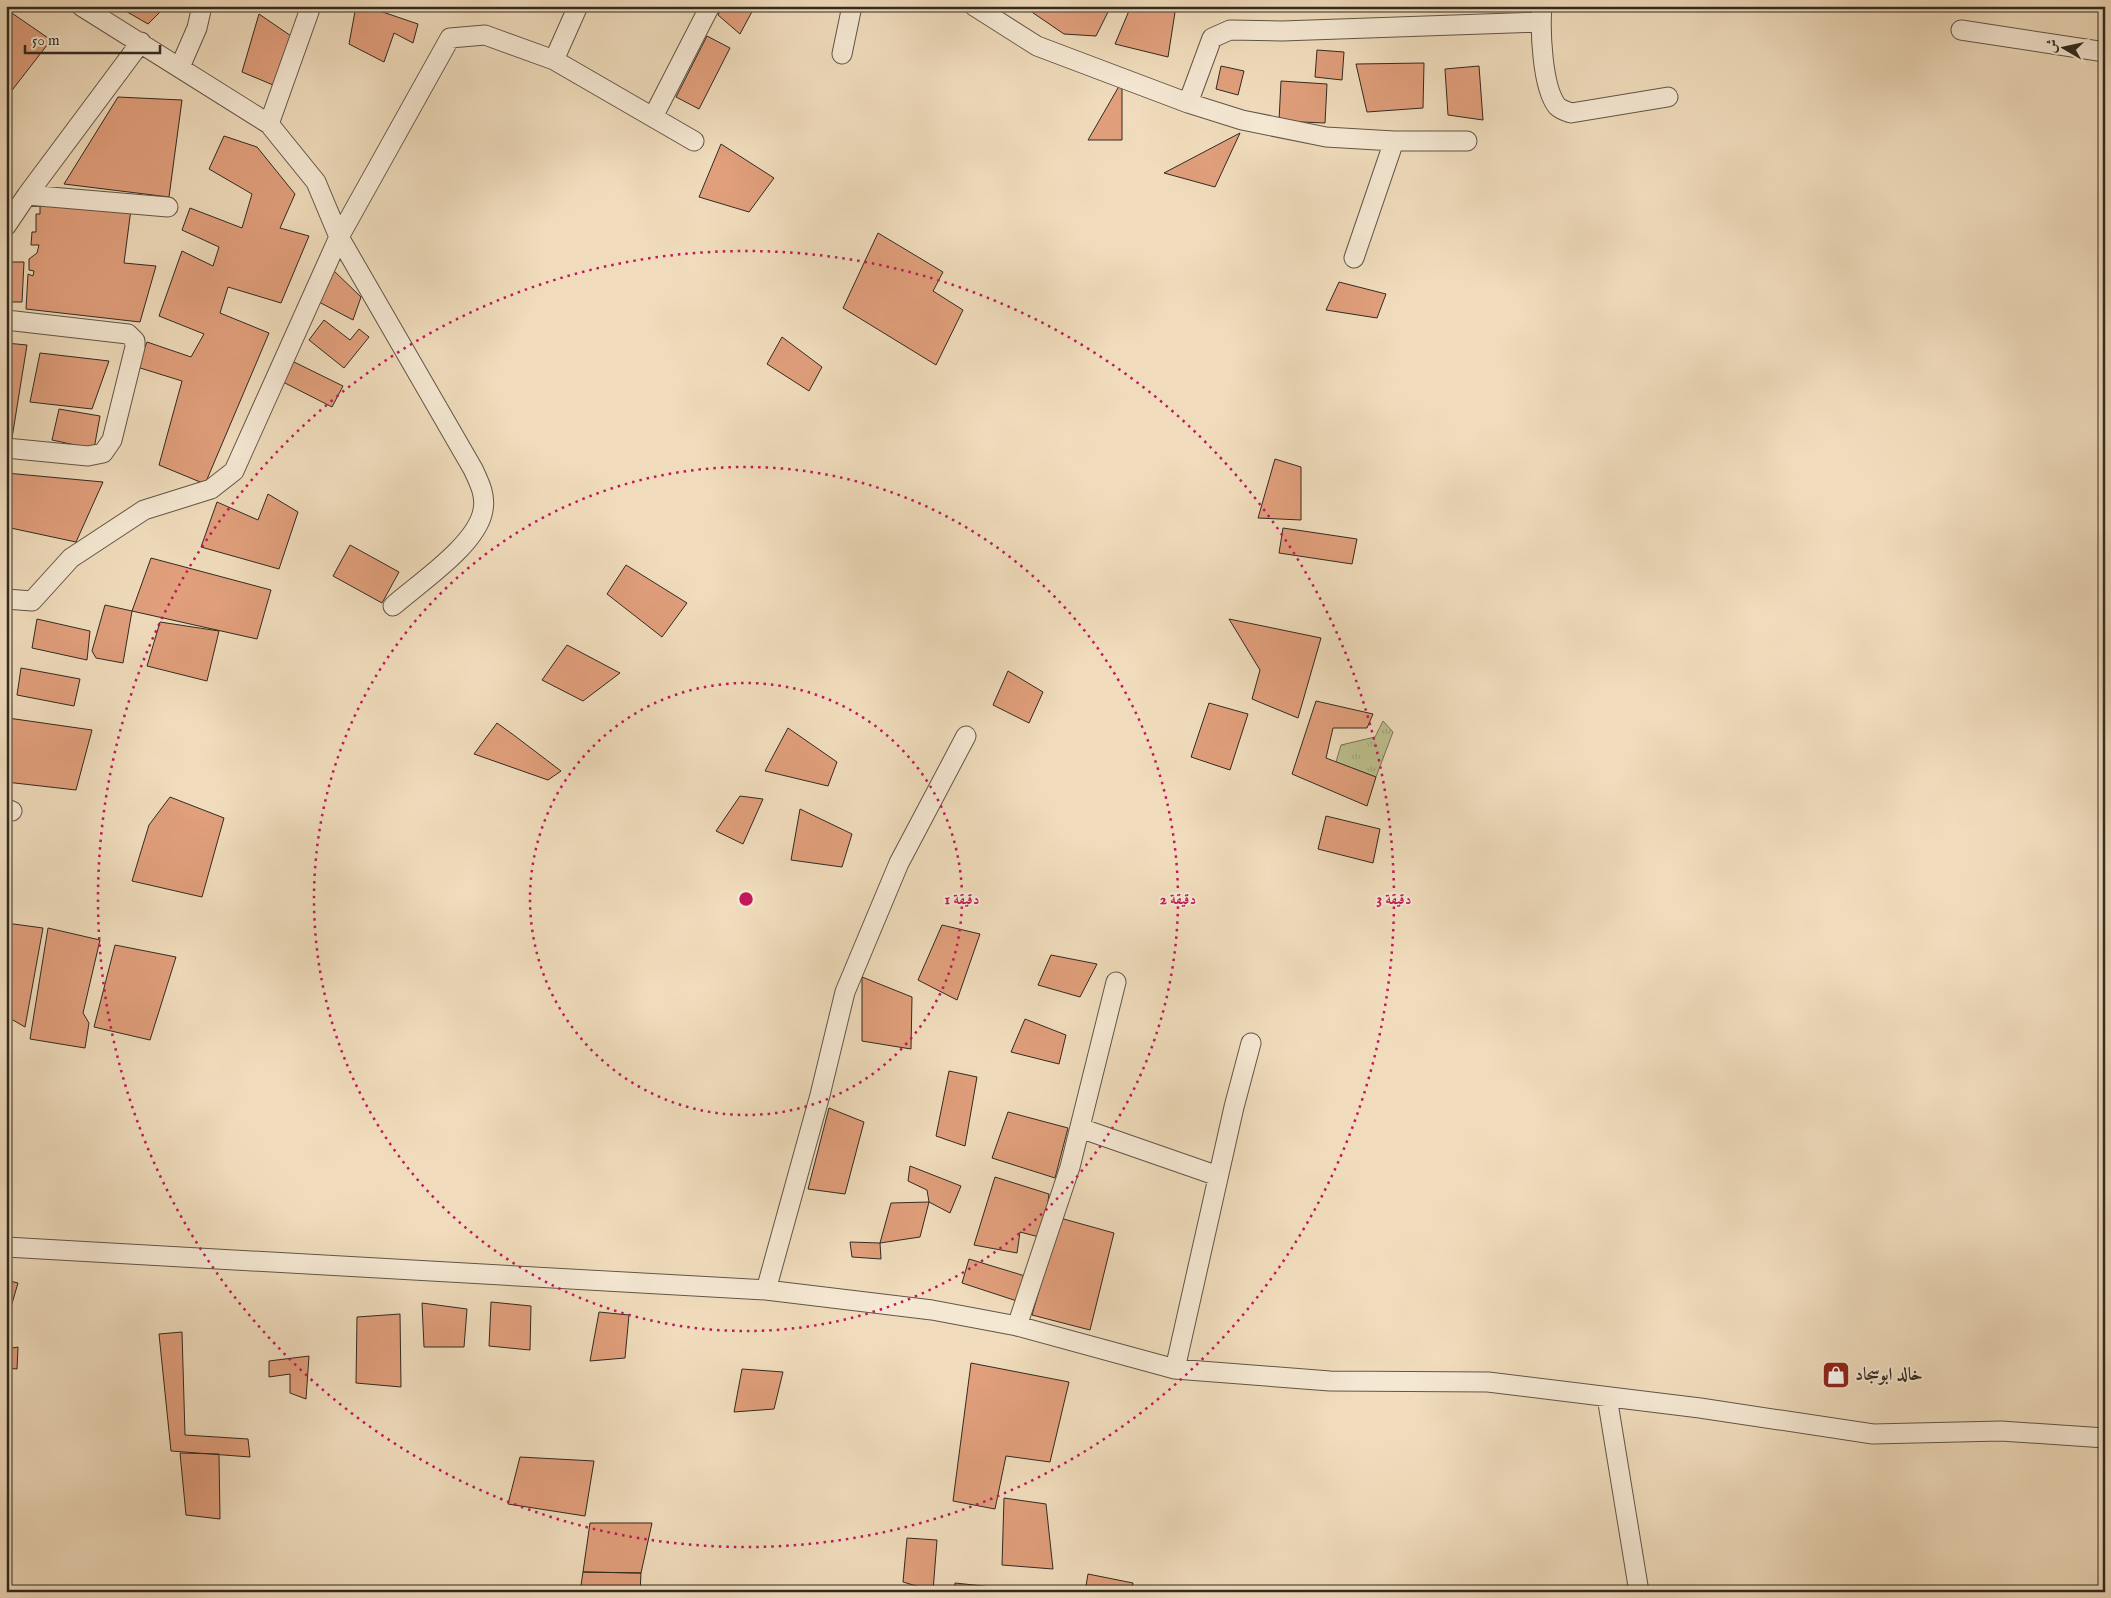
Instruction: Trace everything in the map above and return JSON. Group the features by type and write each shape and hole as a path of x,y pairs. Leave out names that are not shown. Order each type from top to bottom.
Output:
{"street":[{"path":"81,6 269,124 316,182 339,237 482,488 484,508 478,528 465,544 393,606"},
{"path":"180,68 197,28 202,6"},
{"path":"269,124 311,6"},
{"path":"554,60 578,6"},
{"path":"653,117 710,6"},
{"path":"842,54 852,6"},
{"path":"974,6 1037,46 1188,103 1272,128 1326,137 1394,141 1467,141"},
{"path":"1188,103 1212,38 1230,30 1282,31 1541,14 1540,39 1552,98 1559,108 1571,113 1668,97"},
{"path":"1961,30 2105,52"},
{"path":"6,599 32,601 71,558 144,510 211,489 234,471 339,237 450,38 485,35 554,60 694,141"},
{"path":"6,226 26,195 140,42"},
{"path":"1354,258 1394,141"},
{"path":"26,195 168,207"},
{"path":"6,320 128,334 135,341 112,440 103,453 88,456 6,448"},
{"path":"766,1290 820,1095 846,992 899,863 966,736"},
{"path":"1017,1326 1070,1167 1116,982"},
{"path":"1175,1369 1218,1176 1251,1043"},
{"path":"1080,1128 1218,1176"},
{"path":"6,1247 766,1290 932,1310 1017,1326 1175,1369 1330,1381 1488,1382 1873,1434 2001,1431 2105,1438"},
{"path":"1607,1397 1639,1592"}],"green space":[{"path":"1383,721 1393,732 1376,777 1336,762 1341,745 1375,737"}],"building":[{"path":"117,6 166,6 148,24"},
{"path":"356,6 365,6 418,24 413,43 394,33 384,62 349,44"},
{"path":"722,6 755,6 740,34 718,15"},
{"path":"1023,6 1111,6 1096,36 1064,34"},
{"path":"1131,6 1176,6 1168,57 1115,44"},
{"path":"6,9 51,40 6,98 7,44"},
{"path":"259,14 294,38 278,87 242,72"},
{"path":"707,36 730,48 699,109 676,97"},
{"path":"1317,50 1344,52 1342,80 1315,77"},
{"path":"1424,63 1423,108 1367,112 1356,64"},
{"path":"1221,66 1244,71 1238,95 1216,89"},
{"path":"1479,66 1483,120 1448,115 1445,69"},
{"path":"1122,81 1122,140 1088,140"},
{"path":"1281,81 1327,84 1325,123 1279,121"},
{"path":"118,97 182,100 169,197 64,184"},
{"path":"1240,133 1215,187 1164,173"},
{"path":"224,136 257,147 295,194 280,228 309,236 281,303 228,287 220,313 269,333 205,484 159,465 182,381 137,367 147,342 191,357 204,334 159,316 182,251 213,266 219,247 182,230 190,208 242,228 252,194 209,169"},
{"path":"721,144 774,178 749,212 699,197"},
{"path":"40,204 131,209 124,263 156,266 140,322 26,309 28,274 33,276 34,271 29,270 29,259 37,253 39,245 31,245 32,232 36,232 36,214 40,214"},
{"path":"878,233 943,272 933,291 963,310 936,365 843,308"},
{"path":"6,262 24,262 22,302 6,302"},
{"path":"332,269 361,297 353,320 319,302"},
{"path":"1339,282 1386,294 1377,318 1326,310"},
{"path":"324,320 350,340 359,329 369,337 344,368 309,340"},
{"path":"782,337 822,367 809,391 767,364"},
{"path":"6,343 27,345 12,438 6,438"},
{"path":"40,353 109,361 92,409 30,402"},
{"path":"292,361 343,386 332,407 283,382"},
{"path":"59,409 100,416 94,449 52,440"},
{"path":"1275,459 1301,467 1301,520 1258,518"},
{"path":"6,473 103,482 76,542 6,527"},
{"path":"268,494 298,512 279,569 201,547 217,502 258,520"},
{"path":"1283,528 1357,539 1352,564 1279,553"},
{"path":"350,545 399,572 382,603 333,576"},
{"path":"151,558 271,590 257,639 132,611"},
{"path":"626,565 687,603 662,637 607,594"},
{"path":"105,605 132,611 123,663 96,658 92,651"},
{"path":"37,619 90,631 87,660 32,648"},
{"path":"1229,619 1321,638 1298,718 1252,699 1260,670"},
{"path":"160,622 219,631 207,681 147,666"},
{"path":"567,645 620,673 583,701 542,680"},
{"path":"21,668 80,679 74,706 17,695"},
{"path":"1008,671 1043,692 1029,723 993,705"},
{"path":"1316,701 1373,714 1367,728 1333,728 1326,758 1376,777 1367,806 1292,774"},
{"path":"1209,703 1248,714 1230,770 1191,757"},
{"path":"8,718 92,730 76,790 6,782"},
{"path":"497,723 561,771 548,780 474,754"},
{"path":"788,728 837,762 828,786 765,771"},
{"path":"740,796 763,799 743,844 716,831"},
{"path":"170,797 224,818 202,897 132,881 149,825"},
{"path":"800,809 852,834 842,867 791,860"},
{"path":"1326,816 1380,829 1373,863 1318,849"},
{"path":"6,923 43,928 25,1027 6,1016"},
{"path":"942,925 980,934 957,1000 918,980"},
{"path":"48,928 100,940 83,1013 89,1023 85,1048 30,1039"},
{"path":"115,945 176,957 150,1040 94,1027"},
{"path":"1051,955 1097,964 1080,997 1038,985"},
{"path":"862,977 912,997 911,1049 862,1041"},
{"path":"1025,1019 1066,1035 1059,1064 1011,1052"},
{"path":"949,1071 977,1077 965,1146 936,1136"},
{"path":"829,1108 864,1122 845,1194 808,1189"},
{"path":"1008,1112 1068,1128 1055,1178 992,1158"},
{"path":"910,1166 961,1186 950,1213 929,1202 927,1190 908,1181"},
{"path":"995,1177 1049,1194 1043,1238 1020,1232 1017,1253 974,1245"},
{"path":"929,1202 920,1237 880,1243 891,1203"},
{"path":"1060,1218 1114,1233 1090,1330 1032,1315"},
{"path":"850,1242 880,1243 881,1259 852,1257"},
{"path":"969,1259 1025,1276 1020,1302 962,1283"},
{"path":"6,1280 18,1283 8,1317 6,1317"},
{"path":"491,1302 531,1306 530,1350 489,1346"},
{"path":"422,1303 467,1309 464,1347 424,1347"},
{"path":"599,1312 629,1315 625,1358 590,1361"},
{"path":"400,1314 401,1387 356,1383 357,1317"},
{"path":"182,1332 185,1435 248,1439 250,1457 171,1451 159,1334"},
{"path":"18,1347 17,1369 6,1368 6,1349"},
{"path":"309,1356 306,1399 290,1393 290,1374 269,1377 269,1361"},
{"path":"971,1363 1069,1382 1050,1462 1006,1456 995,1509 953,1501"},
{"path":"742,1369 783,1372 774,1409 734,1412"},
{"path":"180,1453 219,1454 220,1519 186,1515"},
{"path":"520,1457 594,1461 585,1516 508,1504"},
{"path":"1004,1498 1046,1504 1053,1569 1002,1565"},
{"path":"590,1523 652,1523 641,1573 583,1572"},
{"path":"907,1538 937,1540 933,1591 903,1582"},
{"path":"583,1572 641,1573 640,1592 580,1592"},
{"path":"1088,1574 1133,1583 1132,1592 1085,1592"},
{"path":"955,1583 993,1587 993,1592 954,1592"}],"place":[{"name":"خالد ابوسجاد","path":"1836,1375"}]}
